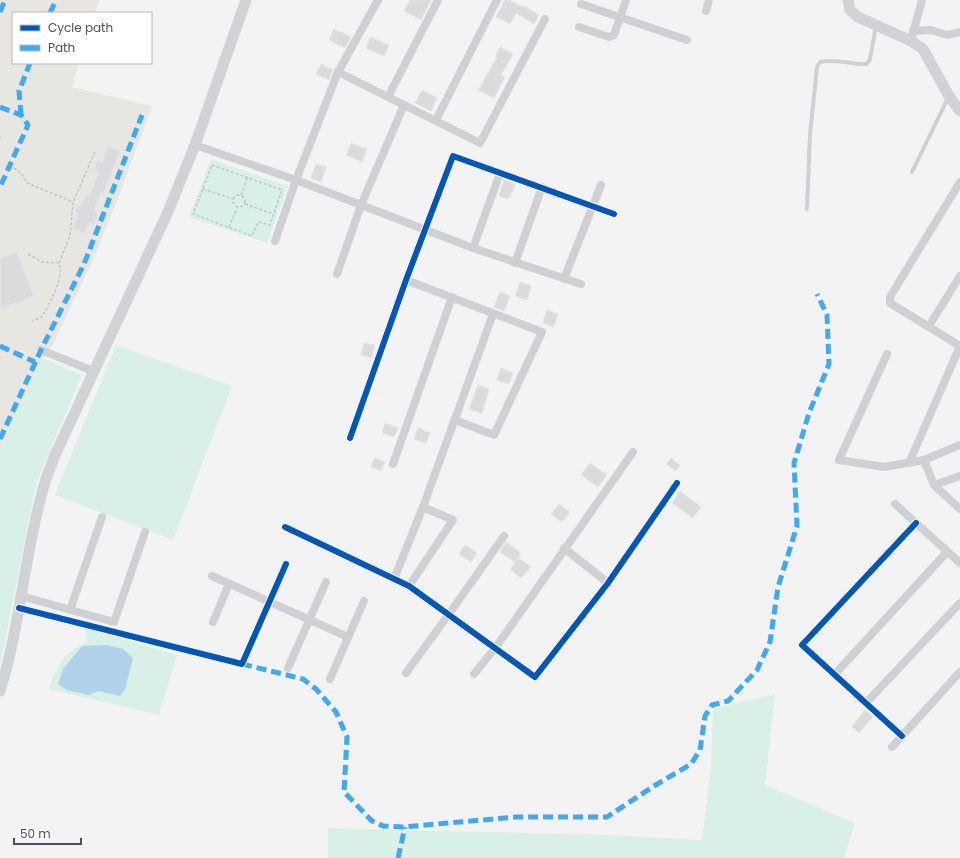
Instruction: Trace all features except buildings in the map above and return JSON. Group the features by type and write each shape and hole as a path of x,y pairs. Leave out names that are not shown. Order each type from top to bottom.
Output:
{"main road":[{"path":"0,691 13,641 42,492 56,453 166,214 195,145 246,0"},
{"path":"848,0 850,10 858,17 876,26 912,36 923,49 949,96 960,111"}],"street":[{"path":"275,241 296,180 338,72 378,0"},
{"path":"388,97 438,0"},
{"path":"436,120 497,0"},
{"path":"579,27 609,37 614,35 626,0"},
{"path":"706,11 709,0"},
{"path":"912,36 922,0"},
{"path":"581,4 687,40"},
{"path":"338,72 480,143 545,19"},
{"path":"912,36 931,30 947,34 960,32"},
{"path":"337,274 361,205 404,105"},
{"path":"195,145 296,180 473,248 581,284"},
{"path":"350,438 424,230 453,156 614,214"},
{"path":"473,248 500,173"},
{"path":"909,462 960,346 890,303 890,297 960,182"},
{"path":"564,278 601,185"},
{"path":"515,263 542,187"},
{"path":"929,326 960,276"},
{"path":"406,280 542,332 494,435 455,420"},
{"path":"393,464 452,298"},
{"path":"394,579 455,420 492,314"},
{"path":"41,350 93,371"},
{"path":"887,354 839,460 884,467 924,460 960,445"},
{"path":"474,674 496,647 564,548 633,452"},
{"path":"924,460 934,485 960,509"},
{"path":"934,485 960,476"},
{"path":"286,527 409,586 496,647 535,677 608,583 677,483"},
{"path":"895,504 960,563"},
{"path":"409,586 452,520 422,507"},
{"path":"70,610 102,517"},
{"path":"902,736 802,645 916,523"},
{"path":"21,596 114,622 145,532"},
{"path":"406,672 504,536"},
{"path":"564,548 608,583"},
{"path":"835,674 948,552"},
{"path":"19,608 242,664 286,564"},
{"path":"212,576 348,637"},
{"path":"288,668 326,582"},
{"path":"213,622 229,584"},
{"path":"330,679 364,601"},
{"path":"866,703 960,602"},
{"path":"892,747 960,672"}],"lane":[{"path":"807,209 810,134 817,68 820,62 827,60 859,65 867,64 870,59 876,26"},
{"path":"912,172 949,96"}],"path":[{"path":"32,321 42,317 51,300 60,276 61,270 59,263 70,236 73,202 95,152"},
{"path":"10,165 22,174 27,183 73,202"},
{"path":"212,165 282,190 270,225 258,222 252,236 193,214 203,189 212,165"},
{"path":"241,195 248,177"},
{"path":"203,189 233,199"},
{"path":"233,199 237,195 241,195"},
{"path":"241,195 244,198 245,204"},
{"path":"233,199 234,205 237,208"},
{"path":"229,227 237,208 245,204"},
{"path":"245,204 274,215"},
{"path":"28,254 42,262 59,263"}],"shaded area":[{"path":"0,0 99,0 95,12 12,12 12,64 79,64 72,87 152,106 115,206 92,262 51,348 43,358 0,448"}],"green space":[{"path":"211,159 288,186 267,243 189,217"},
{"path":"116,345 232,386 173,540 55,495"},
{"path":"43,358 82,375 36,484 0,666 0,448"},
{"path":"85,628 177,655 159,715 49,689 52,678 65,656 87,640"},
{"path":"775,694 765,785 855,823 844,858 328,858 328,828 609,835 702,840 711,767 713,709"}],"water":[{"path":"106,645 123,649 133,658 125,690 120,696 98,691 89,695 67,690 58,684 63,669 82,646"}],"marked path":[{"path":"0,12 5,0"},
{"path":"50,12 56,0"},
{"path":"21,115 19,91 30,64"},
{"path":"0,107 21,115 28,125 0,187"},
{"path":"0,439 41,350 84,264 142,115"},
{"path":"242,664 303,679 316,689 336,712 347,737 344,792 372,821 383,826 403,827 516,817 607,817 691,764 700,750 705,716 712,705 728,701 757,670 770,642 778,587 797,526 794,463 809,413 829,364 827,315 817,294"},
{"path":"0,346 35,362"},
{"path":"398,858 405,827"}],"cycle path":[{"path":"350,438 406,280 453,156 614,214"},
{"path":"285,527 409,586 535,677 608,583 677,483"},
{"path":"902,736 802,645 916,523"},
{"path":"19,608 242,664 286,564"}]}
